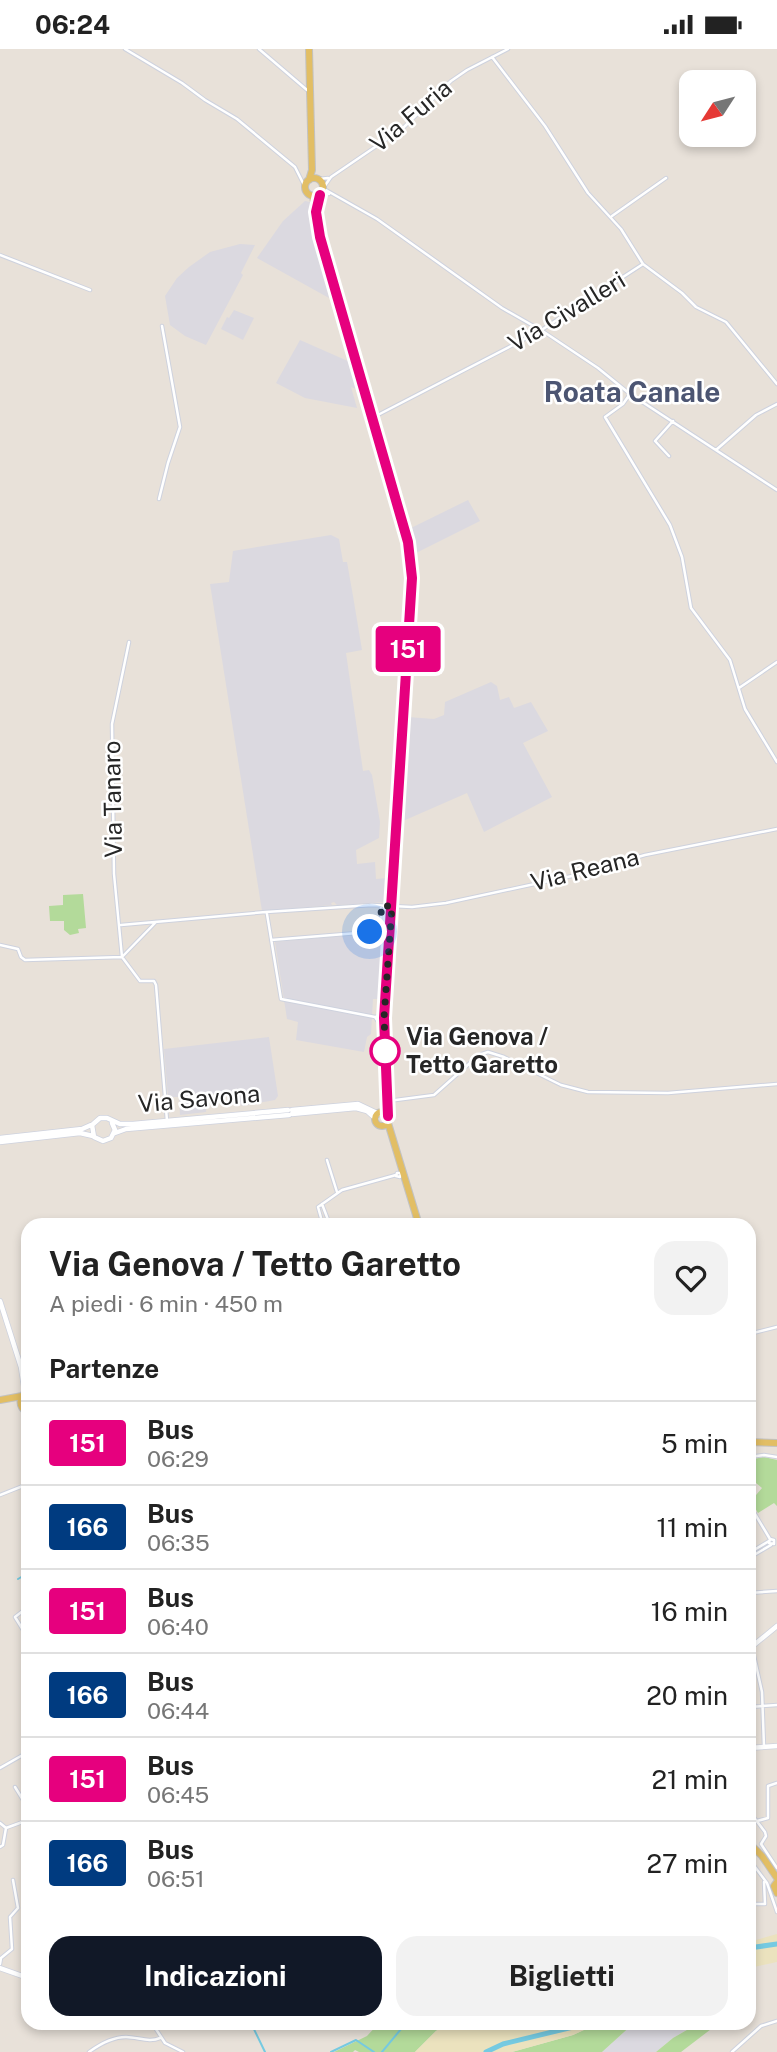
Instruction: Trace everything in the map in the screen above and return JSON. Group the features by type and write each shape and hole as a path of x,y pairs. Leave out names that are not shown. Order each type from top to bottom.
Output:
{"main road":[{"path":"307,50 312,170 307,193 320,192"},
{"path":"310,181 320,192"},
{"path":"320,192 316,212 325,255 408,542 411,561 392,906 380,1018 384,1030 388,1101 382,1118 392,1138 400,1174 416,1218"},
{"path":"2,1400 21,1394"},
{"path":"2,1400 21,1407"},
{"path":"756,1442 777,1443"},
{"path":"756,1851 776,1881 774,1889 777,1893"}],"street":[{"path":"125,49 237,119 310,181"},
{"path":"259,49 304,89 310,91"},
{"name":"Via Furia","path":"320,192 331,177 403,128 452,81 509,49"},
{"name":"Via Civalleri","path":"372,418 540,331 643,264 636,249 588,193 545,126 492,57"},
{"name":"Via Furia","path":"310,181 331,177"},
{"path":"611,217 666,178"},
{"path":"320,192 335,196 377,219 476,290 598,368 630,394 777,490"},
{"path":"0,254 90,290"},
{"path":"643,264 696,307 726,322 777,384"},
{"path":"159,499 180,427 162,327"},
{"path":"630,394 623,404 605,417 670,525 682,557 691,608 730,660 745,709 777,762"},
{"path":"716,450 756,415 777,404"},
{"path":"669,456 655,441 673,421"},
{"name":"Via Tanaro","path":"122,957 114,874 112,724 129,642"},
{"path":"739,688 777,662"},
{"name":"Via Reana","path":"121,925 267,912 412,907 446,903 572,876 645,855 777,829"},
{"path":"271,940 370,932 378,929 381,924 381,906"},
{"path":"267,912 281,999 380,1018"},
{"path":"0,945 18,949 25,960 122,957 156,922"},
{"path":"122,957 140,981 154,981 156,985 167,1121"},
{"path":"388,1101 434,1095 479,1055 488,1052 561,1084 588,1092 668,1093 777,1084"},
{"name":"Via Savona","path":"114,1133 125,1129 358,1104 382,1118"},
{"name":"Via Savona","path":"112,1123 132,1124 290,1112"},
{"path":"100,1118 107,1118 112,1123 114,1133 106,1141 79,1133 0,1140 82,1129 100,1118"},
{"path":"92,1125 94,1137"},
{"path":"327,1160 337,1192"},
{"path":"320,1218 318,1207 337,1192 400,1174"},
{"path":"322,1204 327,1218"},
{"path":"0,1301 21,1367"},
{"path":"756,1332 777,1327"},
{"path":"756,1456 777,1457"},
{"path":"0,1495 21,1487"},
{"path":"756,1515 777,1550"},
{"path":"756,1552 773,1541"},
{"path":"756,1592 777,1591"},
{"path":"21,1613 15,1617 21,1627"},
{"path":"756,1643 777,1626"},
{"path":"756,1670 762,1692 764,1747"},
{"path":"756,1706 777,1705"},
{"path":"756,1748 777,1746"},
{"path":"0,1768 21,1756"},
{"path":"777,1783 768,1786 768,1818 757,1821 766,1836 761,1845 777,1868"},
{"path":"15,1787 21,1797"},
{"path":"0,1823 6,1828"},
{"path":"6,1828 21,1823"},
{"path":"0,1847 3,1845 6,1828"},
{"path":"756,1869 767,1883 777,1912"},
{"path":"13,1880 18,1908 10,1917 12,1949 1,1958 0,1966 21,1975"},
{"path":"756,1904 765,1904 765,1881"},
{"path":"732,2052 761,2026 769,2021 777,2021"},
{"path":"156,2030 160,2038 183,2052"},
{"path":"89,2052 104,2042 118,2038 153,2041 160,2038"}],"shaded area":[{"path":"305,201 310,202 329,298 257,258 283,221"},
{"path":"240,244 255,245 241,273 243,275 206,345 185,336 170,325 165,296 177,278 210,252"},
{"path":"234,310 254,318 243,340 221,329"},
{"path":"300,340 350,362 359,390 351,387 357,408 305,398 276,383"},
{"path":"468,500 480,521 414,554 409,529"},
{"path":"331,535 339,539 343,562 347,562 353,596 362,650 346,653 363,771 369,770 372,775 380,822 379,838 356,850 357,864 375,862 376,879 388,878 386,902 337,905 334,902 332,905 262,911 210,584 229,582 233,551"},
{"path":"491,682 497,686 500,700 509,697 514,708 531,702 548,731 523,743 552,797 484,832 467,793 403,821 408,717 434,719 444,715 445,702"},
{"path":"375,933 377,945 385,944 383,999 373,999 371,1034 367,1037 364,1052 296,1040 298,1022 287,1019 275,942"},
{"path":"269,1037 278,1096 275,1100 242,1106 228,1092 207,1095 206,1112 180,1115 179,1097 168,1097 164,1049"},
{"path":"626,2030 686,2030 656,2052 602,2052"}],"green space":[{"path":"83,894 86,928 78,929 79,933 70,935 64,930 64,921 50,921 49,906 63,905 63,895"},
{"path":"764,1457 777,1460 777,1506 774,1503 758,1513 756,1495 762,1488 756,1483 756,1459"},
{"path":"373,2030 438,2030 415,2052 334,2052 367,2036"},
{"path":"584,2030 626,2030 602,2052 512,2052"},
{"path":"687,2030 710,2030 681,2052 656,2052"}],"sand":[{"path":"777,1934 777,1962 756,1967 756,1940"},
{"path":"584,2030 512,2052 415,2052 436,2031"}],"waterway":[{"path":"756,1947 777,1944"},
{"path":"254,2030 265,2052"},
{"path":"382,2052 400,2030"},
{"path":"486,2052 503,2044 561,2030"},
{"path":"331,2052 356,2040 374,2052"}],"bus line":[{"name":"151","path":"320,195 316,212 320,237 408,542 411,561 384,1018 388,1116"}],"place":[{"name":"Via Genova / Tetto Garetto","path":"385,1051"}],"district":[{"name":"Roata Canale","path":"632,392"}],"route":[{"path":"370,932 378,929 381,924 381,906 392,906 384,1018 386,1059 385,1051"}]}
